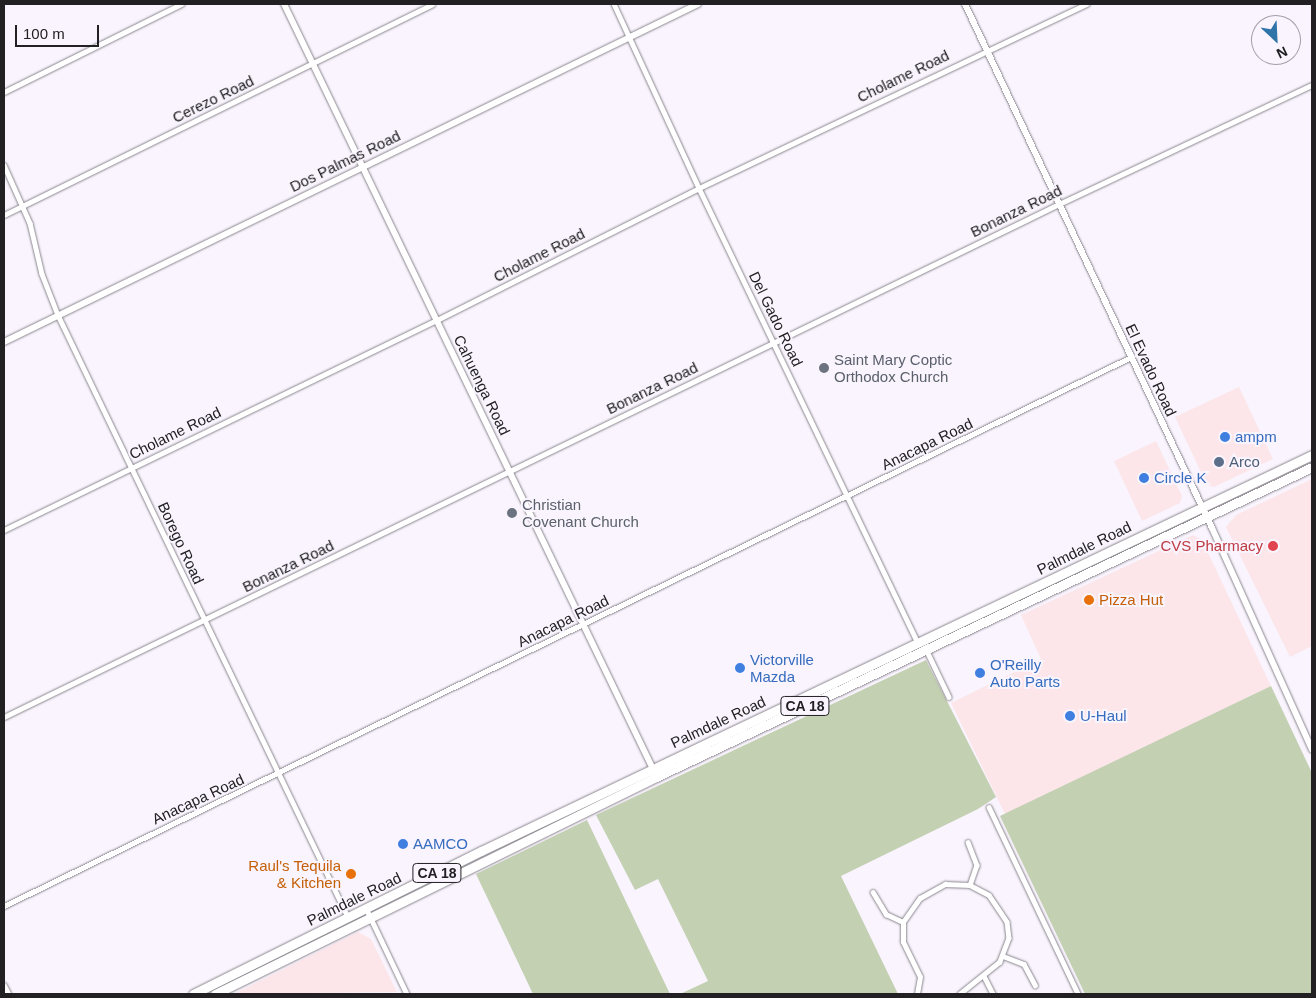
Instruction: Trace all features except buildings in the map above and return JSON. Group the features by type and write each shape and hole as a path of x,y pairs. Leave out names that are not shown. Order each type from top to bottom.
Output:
{"highway":[{"name":"Palmdale Road","path":"193,994 350,921 918,643 1312,455"},
{"path":"1294,476 1300,468 1312,462"},
{"name":"Palmdale Road","path":"654,772 926,649 1312,467"},
{"name":"Palmdale Road","path":"215,994 350,921"}],"street":[{"path":"4,92 181,4"},
{"name":"Cahuenga Road","path":"284,4 654,772"},
{"name":"Cerezo Road","path":"4,215 432,4"},
{"name":"Del Gado Road","path":"614,4 699,188 918,643"},
{"name":"Dos Palmas Road","path":"4,342 698,4"},
{"name":"El Evado Road","path":"965,4 1202,506 1312,749"},
{"name":"Cholame Road","path":"4,530 437,320 699,188 1086,4"},
{"name":"Bonanza Road","path":"4,717 1058,204 1312,85"},
{"name":"Borego Road","path":"4,165 23,206 42,274 58,315 350,921"},
{"name":"Anacapa Road","path":"4,906 278,775 1131,357"},
{"path":"926,649 949,698"},
{"path":"989,807 1078,994"},
{"path":"968,842 977,865 970,885"},
{"path":"917,994 920,977 903,942 904,922 920,898 944,884 970,885 990,896 1002,912 1009,938 1003,956 984,976 960,994"},
{"path":"873,892 886,914 904,922"},
{"path":"368,912 407,994"},
{"path":"1003,956 1024,964 1035,985"},
{"path":"984,976 993,994"},
{"path":"4,986 8,994"},
{"path":"967,987 970,994"}],"shaded area":[{"path":"1239,387 1273,459 1214,487 1207,485 1175,417"},
{"path":"1156,441 1182,496 1180,503 1142,521 1114,461"},
{"path":"1312,479 1312,646 1290,657 1226,527 1236,515"},
{"path":"1193,535 1202,540 1271,686 1005,814 951,703 1041,659 1021,615"},
{"path":"358,932 371,939 397,992 234,994"}],"green space":[{"path":"926,660 996,797 978,809 841,876 898,994 680,994 708,981 658,879 635,890 596,815"},
{"path":"1271,686 1312,773 1312,994 1085,994 1000,816"},
{"path":"587,820 670,994 533,994 476,874"}],"place":[{"name":"Saint Mary Coptic Orthodox Church","path":"824,368"},
{"name":"ampm","path":"1225,437"},
{"name":"Arco","path":"1219,462"},
{"name":"Circle K","path":"1144,478"},
{"name":"Christian Covenant Church","path":"512,513"},
{"name":"CVS Pharmacy","path":"1273,546"},
{"name":"Pizza Hut","path":"1089,600"},
{"name":"Victorville Mazda","path":"740,668"},
{"name":"O'Reilly Auto Parts","path":"980,673"},
{"name":"U-Haul","path":"1070,716"},
{"name":"AAMCO","path":"403,844"},
{"name":"Raul's Tequila & Kitchen","path":"351,874"}]}
